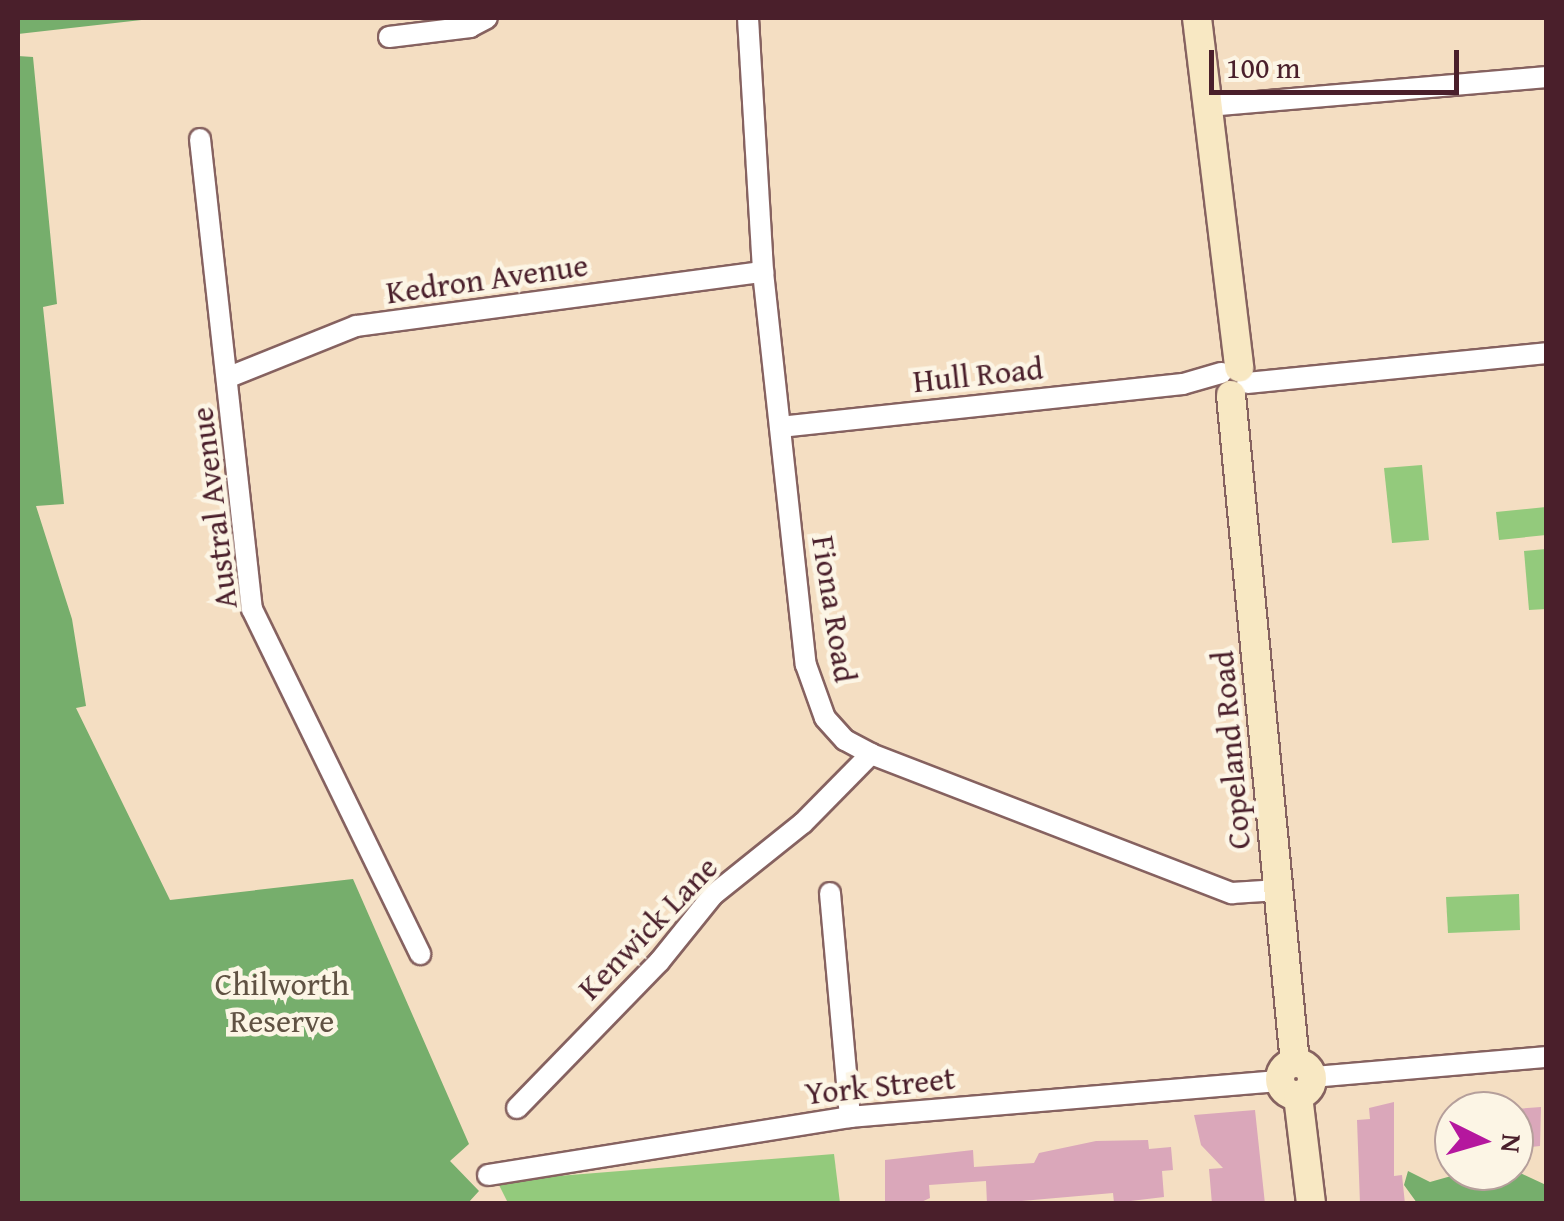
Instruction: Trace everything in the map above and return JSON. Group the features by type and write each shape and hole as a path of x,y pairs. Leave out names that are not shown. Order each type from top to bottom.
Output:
{"main road":[{"name":"Copeland Road","path":"1197,18 1232,329 1237,430 1296,1079 1311,1204"}],"street":[{"path":"389,36 470,27 487,18"},
{"name":"Fiona Road","path":"748,18 763,272 806,665 826,718 845,740 871,754 1232,893 1279,890"},
{"path":"1209,106 1546,77"},
{"name":"Austral Avenue","path":"200,139 252,610 420,954"},
{"name":"Kedron Avenue","path":"228,377 356,326 763,272"},
{"name":"Hull Road","path":"780,426 1183,384 1546,353"},
{"name":"Kenwick Lane","path":"516,1108 659,962 714,895 803,823 871,754"},
{"path":"830,893 850,1117"},
{"name":"York Street","path":"488,1174 850,1117 1546,1057"}],"green space":[{"path":"18,18 159,18 18,34"},
{"name":"Chilworth Reserve","path":"18,56 33,57 57,304 43,307 64,504 36,506 72,619 86,706 76,708 170,900 353,879 469,1144 450,1161 479,1191 468,1203 18,1203"},
{"path":"1422,465 1429,540 1392,543 1384,468"},
{"path":"1546,507 1546,535 1499,540 1496,512"},
{"path":"1546,549 1546,609 1529,610 1524,551"},
{"path":"1519,894 1520,930 1448,933 1446,897"},
{"path":"834,1154 840,1203 508,1203 497,1181"},
{"path":"1408,1171 1434,1181 1434,1191 1534,1191 1534,1179 1546,1185 1546,1203 1417,1203 1404,1185"}],"building":[{"path":"1394,1102 1394,1176 1402,1175 1405,1204 1360,1204 1357,1120 1370,1119 1369,1108"},
{"path":"1541,1107 1540,1146 1534,1147 1534,1108"},
{"path":"1255,1110 1265,1204 1212,1204 1209,1169 1223,1168 1201,1145 1194,1115"},
{"path":"1148,1140 1149,1149 1171,1147 1173,1170 1162,1171 1164,1197 1114,1203 1113,1193 987,1204 986,1181 929,1185 930,1198 917,1204 885,1204 885,1160 973,1150 974,1167 1034,1163 1039,1153 1096,1141"}]}
